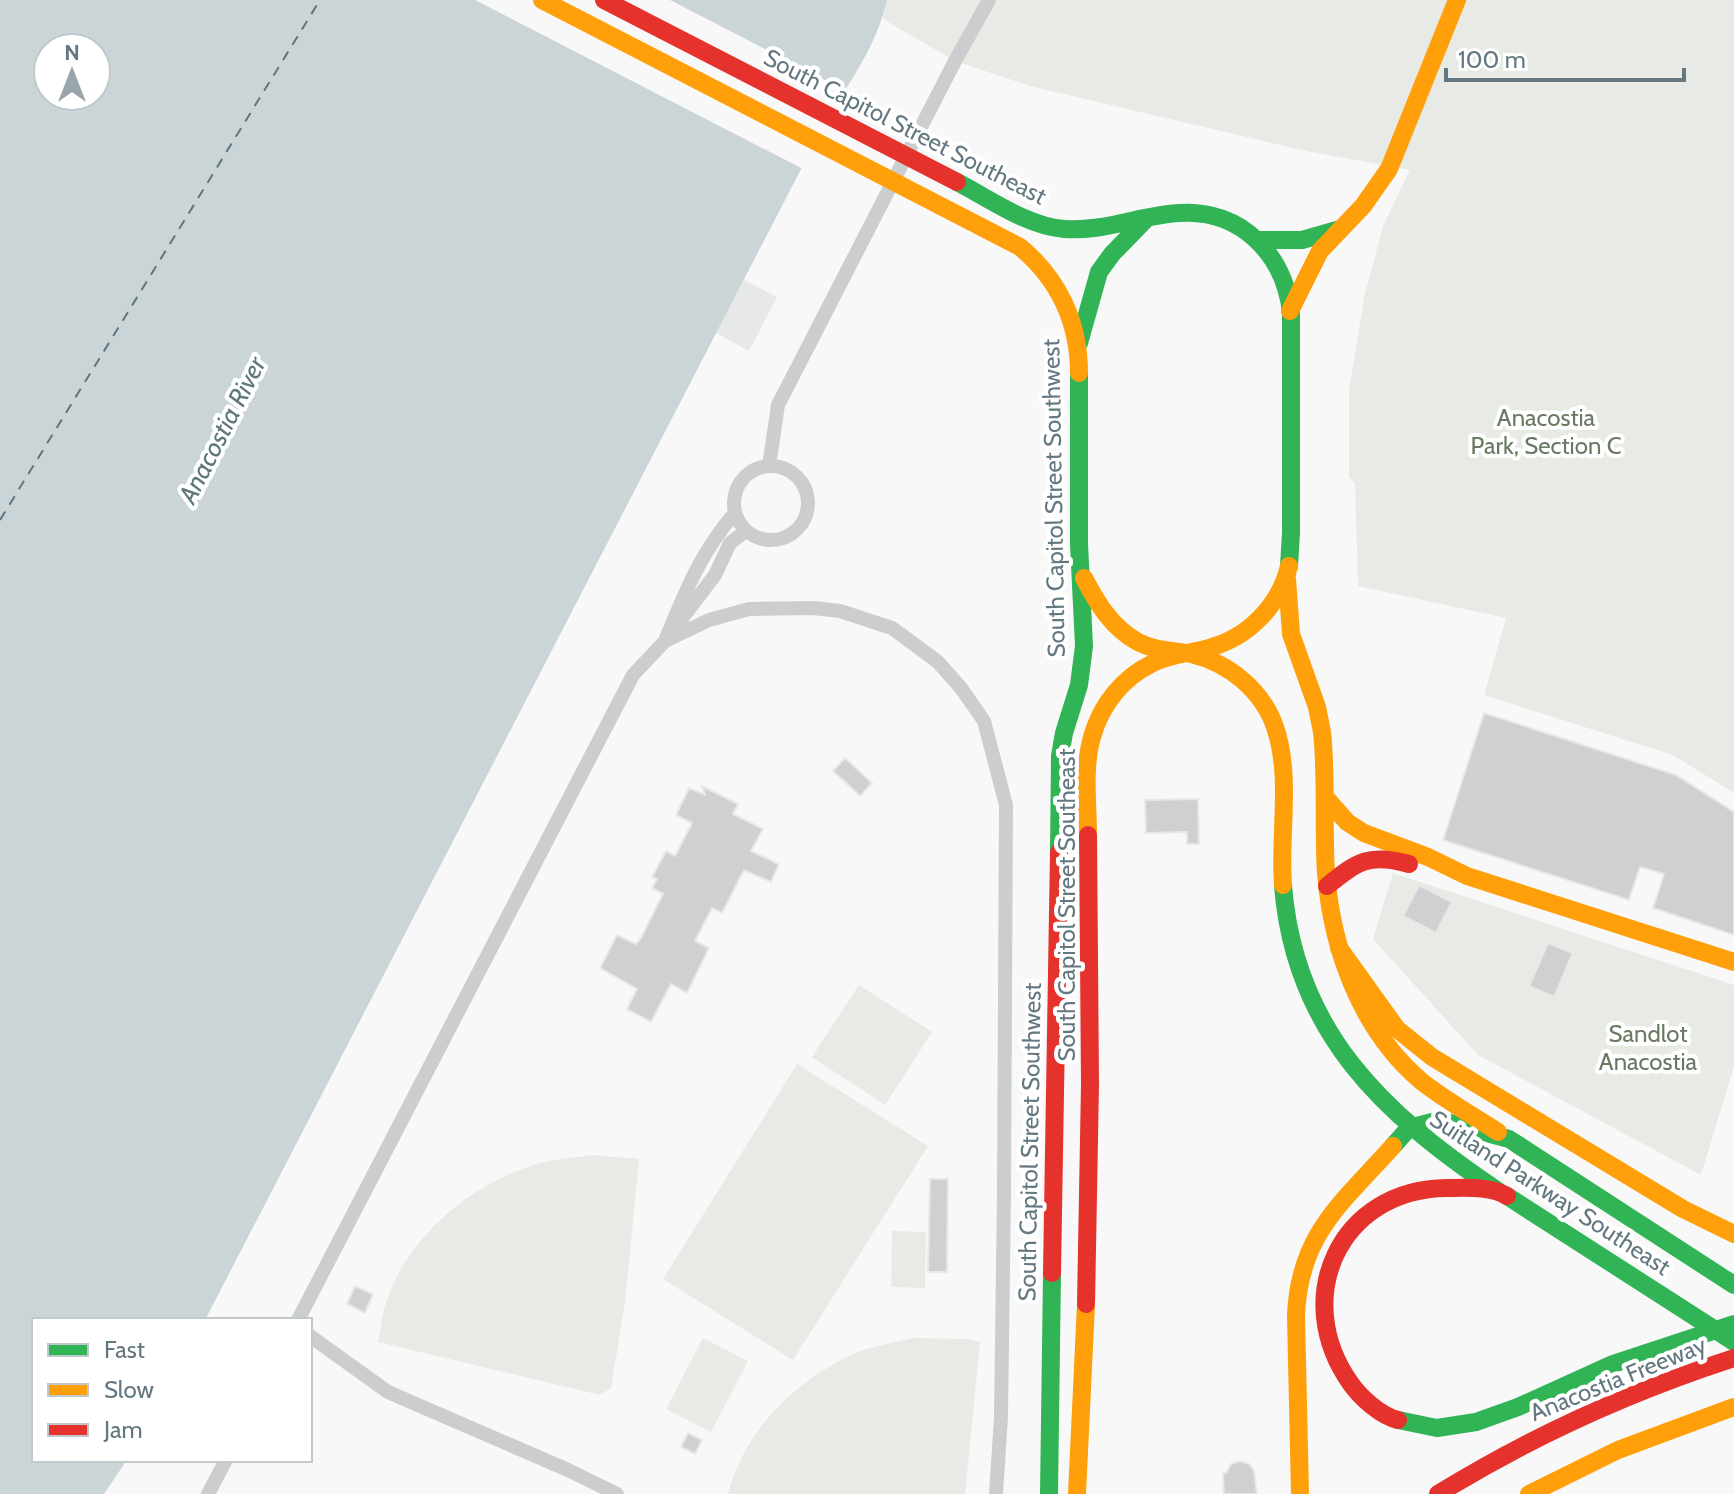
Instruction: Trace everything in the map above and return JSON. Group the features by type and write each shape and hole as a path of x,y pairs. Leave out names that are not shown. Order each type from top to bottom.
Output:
{"main road":[{"name":"South Capitol Street Southwest","path":"542,0 1020,247 1042,266 1062,293 1079,345 1083,660 1060,756 1049,1494"},
{"name":"South Capitol Street Southeast","path":"604,0 1034,222 1054,229 1094,230 1170,212 1198,211 1236,225 1259,240 1274,258 1284,279 1290,311 1290,543 1287,577 1270,606 1247,632 1216,648 1148,665 1123,681 1097,720 1088,755 1091,967 1088,1259 1077,1494"},
{"path":"1290,311 1314,260 1373,194 1389,169 1457,0"},
{"path":"1079,345 1099,272 1148,217"},
{"path":"1259,240 1302,240 1341,228"},
{"name":"Suitland Parkway Southeast","path":"1080,570 1097,603 1122,631 1150,648 1188,654 1214,662 1233,673 1251,689 1272,720 1281,756 1283,900 1298,968 1331,1040 1365,1085 1409,1128 1452,1161 1734,1342"},
{"name":"Suitland Parkway Southeast","path":"1287,577 1291,634 1321,722 1327,886 1339,948 1362,1004 1404,1064 1429,1086 1734,1285"},
{"path":"1326,798 1347,822 1364,833 1428,857 1467,876 1734,962"},
{"path":"1327,886 1361,860 1376,856 1467,876"},
{"path":"1339,948 1397,1029 1417,1047 1683,1209 1730,1232"},
{"path":"1300,1494 1297,1290 1314,1238 1330,1214 1409,1128 1440,1122 1509,1139"},
{"path":"1500,1192 1458,1188 1406,1193 1373,1209 1343,1239 1326,1275 1322,1315 1331,1354 1345,1380 1379,1411 1404,1422 1439,1428 1462,1426 1669,1344 1734,1324"},
{"name":"Anacostia Freeway","path":"1438,1494 1512,1450 1590,1410 1734,1358"},
{"path":"1529,1494 1618,1450 1734,1407"}],"street":[{"path":"769,466 778,405 989,0"},
{"path":"769,466 780,466 800,478 809,499 808,510 797,530 778,540 756,537 746,531 735,513 737,487 745,476 769,466"},
{"path":"665,641 696,566 715,535 735,513"},
{"path":"299,1318 633,675 665,641 715,575 730,543 746,531"},
{"path":"665,641 709,620 749,609 813,608 840,611 892,628 938,662 984,721 1006,805 1001,1417 996,1494"},
{"path":"312,1337 388,1392 617,1494"},
{"path":"208,1494 225,1462"}],"shaded area":[{"path":"672,242 777,297 749,351 716,333"}],"green space":[{"name":"Anacostia Park, Section C","path":"887,0 1734,0 1734,793 1673,755 1484,695 1506,618 1358,586 1355,483 1349,477 1349,391 1364,298 1383,226 1410,170 1306,151 1030,86 955,61 883,19"},
{"name":"Sandlot Anacostia","path":"1393,873 1734,985 1734,1066 1701,1175 1478,1055 1373,939"},
{"path":"859,985 932,1032 885,1105 812,1057"},
{"path":"797,1064 928,1146 793,1360 663,1279"},
{"path":"592,1155 639,1159 625,1303 611,1388 600,1395 378,1342 385,1306 395,1281 408,1258 444,1217 488,1185 512,1173 544,1162"},
{"path":"892,1231 926,1232 925,1288 891,1287"},
{"path":"703,1338 748,1361 711,1432 666,1409"},
{"path":"913,1338 980,1342 965,1494 728,1494 746,1449 759,1429 792,1394 811,1378 853,1354"}],"water":[{"name":"Anacostia River","path":"0,0 887,0 870,46 828,117 206,1318 32,1318 32,1462 126,1462 104,1494 0,1494"}],"pier":[{"path":"475,0 670,0 848,92 805,170"}],"building":[{"path":"1484,713 1676,775 1734,812 1734,935 1653,908 1664,874 1640,867 1629,900 1443,840"},
{"path":"845,758 872,783 860,796 833,771"},
{"path":"702,786 738,804 733,814 763,829 751,851 779,864 771,882 744,870 722,913 712,908 695,941 709,948 687,993 671,984 651,1022 627,1009 637,989 600,968 617,935 636,944 641,938 663,894 652,888 657,879 652,877 666,851 675,856 692,823 676,815 689,788 705,795"},
{"path":"1198,799 1199,844 1187,844 1187,832 1146,833 1145,800"},
{"path":"1419,885 1452,902 1436,933 1403,916"},
{"path":"1548,943 1573,953 1554,997 1529,986"},
{"path":"930,1179 948,1179 947,1272 928,1272"},
{"path":"355,1286 373,1294 365,1313 347,1304"},
{"path":"688,1433 702,1440 695,1454 681,1447"},
{"path":"1240,1461 1249,1464 1254,1471 1257,1494 1224,1494 1223,1473 1231,1464"}],"ferry route":[{"path":"0,520 320,0"}],"traffic: fast":[{"path":"957,182 1036,223 1064,229 1093,228 1165,214 1202,214 1240,228 1269,255 1280,272 1291,313 1289,566"},
{"path":"1079,343 1099,272 1147,218"},
{"path":"1259,240 1302,240 1337,230"},
{"path":"1059,852 1060,756 1079,685 1084,646 1079,544 1079,373"},
{"path":"1283,885 1291,937 1305,984 1326,1026 1352,1064 1382,1099 1417,1131 1498,1191"},
{"path":"1393,1146 1409,1128 1432,1122 1450,1123 1509,1139 1734,1285"},
{"path":"1507,1196 1734,1342"},
{"path":"1049,1494 1052,1273"},
{"path":"1398,1420 1437,1428 1476,1422 1518,1407 1613,1364 1734,1324"}],"traffic: slow":[{"path":"542,0 1020,247 1046,273 1064,303 1075,337 1079,373"},
{"path":"1290,311 1320,251 1363,206 1389,169 1457,0"},
{"path":"1088,835 1089,749 1107,703 1132,676 1153,663 1226,642 1251,627 1279,593 1289,566"},
{"path":"1084,578 1094,597 1120,630 1151,647 1191,654 1218,664 1242,680 1262,701 1275,727 1283,765 1283,885"},
{"path":"1287,579 1291,634 1317,707 1322,732 1329,902 1353,987 1366,1013 1400,1061 1430,1088 1498,1132"},
{"path":"1326,798 1347,822 1364,833 1428,857 1467,876 1734,962"},
{"path":"1339,948 1397,1029 1432,1057 1683,1209 1734,1234"},
{"path":"1300,1494 1296,1316 1305,1263 1326,1222 1393,1146"},
{"path":"1077,1494 1086,1304"},
{"path":"1529,1494 1618,1450 1734,1407"}],"traffic: jam":[{"path":"604,0 957,182"},
{"path":"1086,1304 1090,1084 1088,835"},
{"path":"1052,1273 1059,852"},
{"path":"1327,886 1347,870 1365,862 1384,859 1409,864"},
{"path":"1398,1420 1378,1411 1360,1395 1333,1351 1325,1318 1326,1285 1336,1254 1353,1228 1378,1207 1409,1193 1470,1188 1486,1189 1507,1196"},
{"path":"1438,1494 1545,1434 1657,1385 1734,1358"}]}
